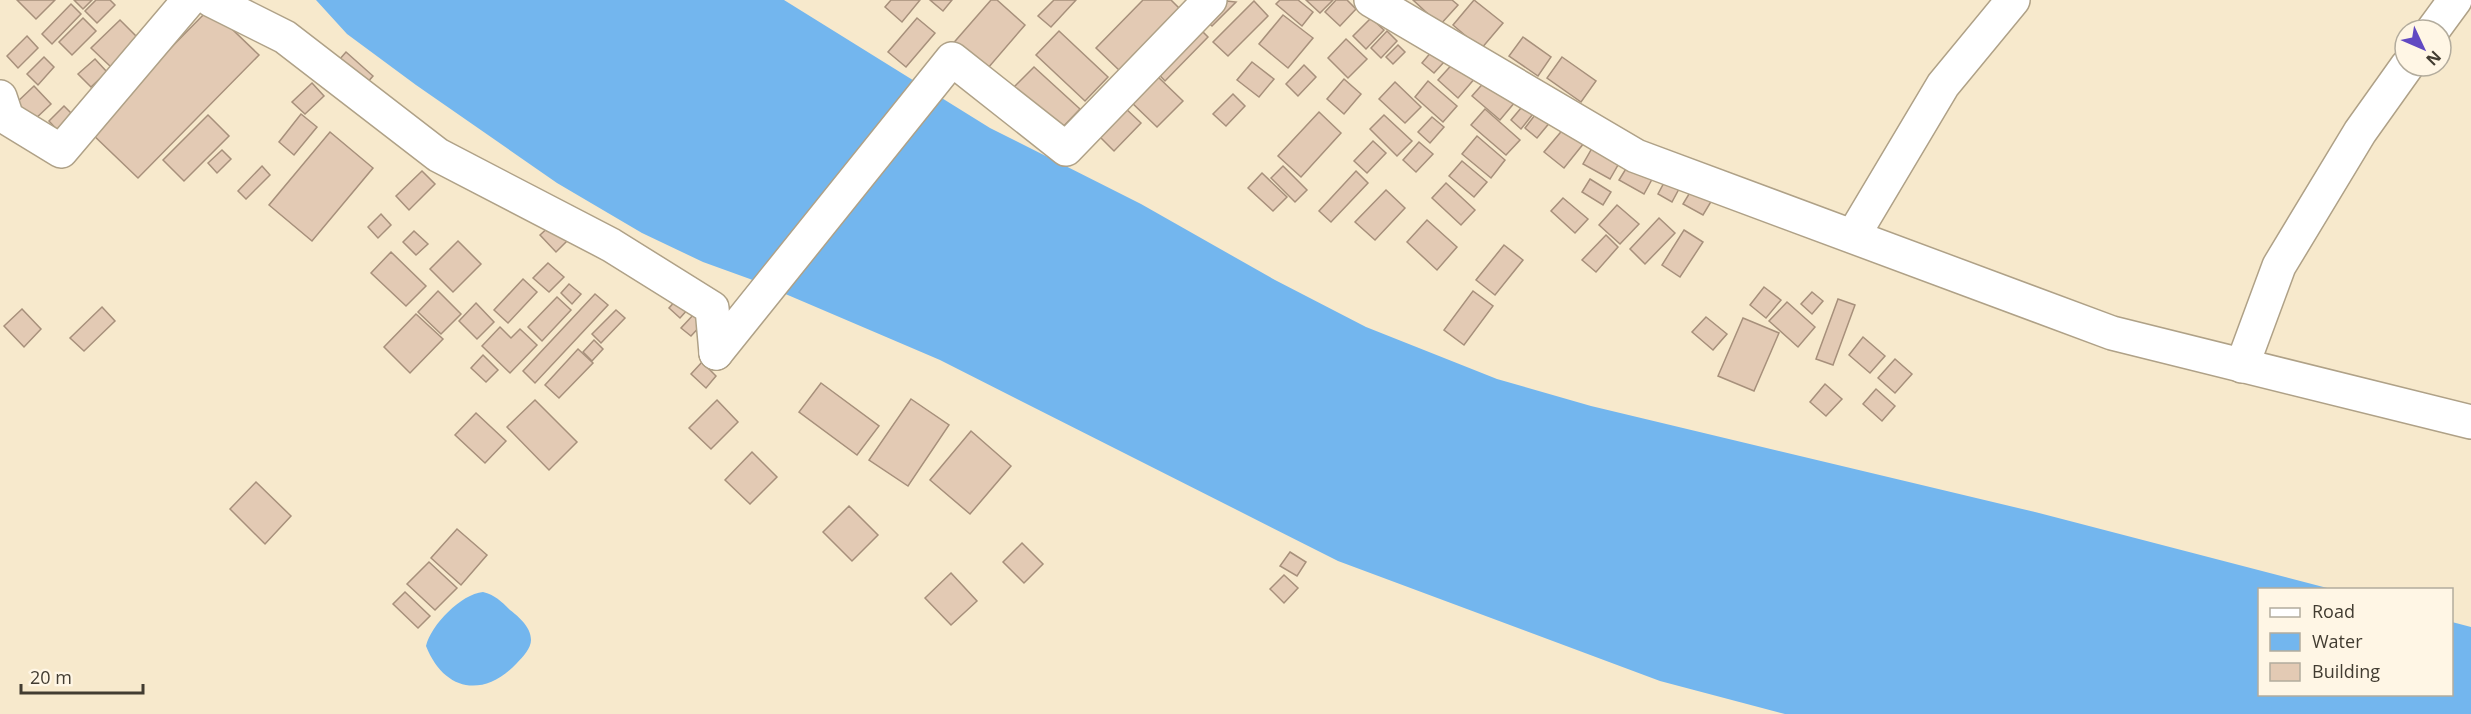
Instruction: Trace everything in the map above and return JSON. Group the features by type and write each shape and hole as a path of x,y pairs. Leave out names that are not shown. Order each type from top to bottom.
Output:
{"street":[{"path":"0,97 7,118 61,151 189,0"},
{"path":"211,0 285,37 438,155 611,245 712,308 716,352 952,59 1066,149 1210,0"},
{"path":"1371,0 1636,156 2112,333 2471,422"},
{"path":"1853,236 1943,85 2013,0"},
{"path":"2442,18 2455,0"},
{"path":"2242,366 2279,266 2360,132 2398,78"}],"water":[{"path":"316,0 784,0 990,128 1141,204 1275,280 1366,327 1497,379 1591,406 2039,513 2327,588 2258,588 2258,696 2453,696 2453,622 2471,627 2471,714 1785,714 1660,681 1338,561 940,360 750,279 703,262 642,233 557,183 347,34"},
{"path":"483,592 498,599 521,619 529,631 531,643 522,658 504,674 491,682 466,685 454,681 443,673 426,646 434,629 448,612 466,598"}],"building":[{"path":"17,0 55,0 36,19"},
{"path":"74,0 92,0 83,9"},
{"path":"96,0 110,0 115,5 97,23 85,11"},
{"path":"891,0 920,0 902,22 885,7"},
{"path":"930,0 952,0 943,11"},
{"path":"991,0 997,0 1025,25 982,75 950,47"},
{"path":"1054,0 1076,0 1051,27 1038,16"},
{"path":"1143,0 1171,0 1181,10 1120,71 1096,48"},
{"path":"1217,0 1236,2 1212,26 1201,16"},
{"path":"1280,0 1298,0 1313,12 1302,26 1276,4"},
{"path":"1306,0 1333,0 1320,13"},
{"path":"1336,0 1347,0 1356,9 1340,26 1325,12"},
{"path":"1413,0 1452,0 1458,5 1440,25"},
{"path":"1474,0 1503,23 1481,49 1453,25"},
{"path":"1254,1 1268,16 1228,56 1213,42"},
{"path":"71,4 81,14 52,44 42,34"},
{"path":"210,8 259,55 138,178 89,131"},
{"path":"1283,15 1313,38 1288,68 1259,44"},
{"path":"83,18 96,31 72,55 59,42"},
{"path":"917,18 935,33 906,67 888,52"},
{"path":"1371,18 1384,30 1366,49 1353,36"},
{"path":"120,20 139,39 111,67 91,48"},
{"path":"1194,23 1208,37 1165,81 1151,66"},
{"path":"1059,31 1108,77 1085,101 1036,55"},
{"path":"1387,31 1397,41 1381,58 1371,48"},
{"path":"27,36 38,48 18,68 7,56"},
{"path":"1523,37 1551,57 1538,76 1509,56"},
{"path":"1346,39 1367,59 1348,78 1328,58"},
{"path":"1398,45 1405,52 1393,64 1386,57"},
{"path":"1432,51 1444,62 1434,73 1422,63"},
{"path":"346,52 373,76 359,92 332,68"},
{"path":"44,57 54,67 38,85 27,74"},
{"path":"1562,57 1596,81 1581,102 1547,78"},
{"path":"95,59 107,72 91,87 78,74"},
{"path":"1456,60 1476,77 1458,98 1438,80"},
{"path":"1252,62 1274,79 1259,97 1237,80"},
{"path":"1304,65 1316,77 1298,96 1286,84"},
{"path":"1034,67 1080,109 1059,131 1013,88"},
{"path":"1156,75 1183,101 1157,127 1130,101"},
{"path":"1344,79 1361,94 1344,114 1327,99"},
{"path":"1487,79 1515,102 1500,120 1472,96"},
{"path":"1428,81 1457,106 1443,122 1415,97"},
{"path":"1395,82 1421,107 1405,123 1379,99"},
{"path":"312,83 324,96 305,114 292,102"},
{"path":"34,86 51,104 32,122 14,105"},
{"path":"1233,94 1245,106 1226,126 1213,114"},
{"path":"1526,102 1536,110 1521,129 1511,120"},
{"path":"64,106 76,118 60,133 49,121"},
{"path":"1124,107 1141,123 1114,151 1098,135"},
{"path":"1485,109 1520,140 1506,155 1471,125"},
{"path":"1538,111 1551,121 1537,138 1525,128"},
{"path":"1319,112 1341,133 1301,177 1278,156"},
{"path":"301,114 317,127 294,155 279,142"},
{"path":"208,115 229,136 184,181 163,160"},
{"path":"1384,115 1412,141 1397,156 1370,129"},
{"path":"1432,117 1444,127 1430,143 1418,132"},
{"path":"1565,127 1584,143 1564,168 1544,152"},
{"path":"330,132 373,168 312,241 269,205"},
{"path":"1477,136 1505,160 1491,178 1462,154"},
{"path":"1373,141 1386,153 1367,173 1354,161"},
{"path":"1419,142 1433,154 1416,172 1403,160"},
{"path":"1595,143 1622,158 1610,179 1583,164"},
{"path":"222,150 231,159 217,173 208,163"},
{"path":"1632,159 1656,172 1644,194 1619,180"},
{"path":"1462,161 1487,182 1474,197 1449,176"},
{"path":"262,166 270,175 246,199 238,191"},
{"path":"1283,166 1307,190 1295,202 1271,178"},
{"path":"422,171 435,184 409,210 396,196"},
{"path":"1356,171 1368,183 1331,222 1319,211"},
{"path":"1262,173 1287,197 1273,211 1248,188"},
{"path":"1590,179 1611,192 1603,205 1582,192"},
{"path":"1666,179 1680,187 1672,202 1658,194"},
{"path":"1446,183 1475,210 1461,225 1432,198"},
{"path":"1692,189 1712,200 1703,215 1683,204"},
{"path":"1386,190 1405,208 1375,240 1355,222"},
{"path":"1563,198 1588,219 1575,233 1551,211"},
{"path":"1617,205 1639,224 1620,244 1599,225"},
{"path":"381,214 391,225 378,238 368,227"},
{"path":"1659,218 1675,233 1645,264 1630,249"},
{"path":"1427,220 1457,247 1437,270 1407,242"},
{"path":"552,224 568,240 556,252 540,235"},
{"path":"1684,230 1703,242 1680,277 1662,265"},
{"path":"414,231 428,244 416,255 403,242"},
{"path":"1606,235 1618,247 1596,272 1582,260"},
{"path":"458,241 481,264 453,292 430,269"},
{"path":"1504,245 1523,260 1495,295 1476,280"},
{"path":"391,252 426,286 406,306 371,273"},
{"path":"548,263 564,277 549,292 533,278"},
{"path":"523,279 537,292 508,323 494,310"},
{"path":"569,284 581,294 572,304 561,293"},
{"path":"1764,287 1781,300 1766,318 1750,305"},
{"path":"438,291 461,314 441,334 418,312"},
{"path":"1473,291 1493,306 1464,345 1444,330"},
{"path":"1812,292 1823,301 1812,314 1801,304"},
{"path":"595,294 608,305 535,383 523,371"},
{"path":"557,297 571,310 542,341 528,327"},
{"path":"678,298 689,308 680,318 669,308"},
{"path":"1838,299 1855,305 1833,365 1816,359"},
{"path":"1787,302 1815,327 1798,347 1769,321"},
{"path":"476,303 494,322 477,339 459,321"},
{"path":"102,307 115,321 84,351 70,338"},
{"path":"22,309 41,329 24,347 4,326"},
{"path":"616,310 625,318 601,343 592,334"},
{"path":"416,314 443,339 410,373 384,347"},
{"path":"694,314 703,323 691,336 681,328"},
{"path":"1706,317 1727,334 1713,350 1692,332"},
{"path":"1743,318 1779,333 1754,391 1718,376"},
{"path":"500,327 511,338 520,329 537,345 510,373 482,346"},
{"path":"1863,337 1885,356 1870,373 1849,355"},
{"path":"594,340 603,349 592,361 583,352"},
{"path":"578,349 593,363 559,398 545,385"},
{"path":"483,355 498,370 486,382 471,368"},
{"path":"1895,359 1912,374 1895,393 1878,378"},
{"path":"702,362 716,376 706,388 691,374"},
{"path":"821,383 879,426 857,455 799,412"},
{"path":"1825,384 1842,399 1826,416 1810,402"},
{"path":"1876,389 1895,406 1882,421 1863,404"},
{"path":"911,399 949,425 908,486 869,460"},
{"path":"535,400 577,442 549,470 507,427"},
{"path":"717,400 738,422 711,449 689,428"},
{"path":"476,413 506,441 485,463 455,435"},
{"path":"971,431 1011,466 970,514 930,480"},
{"path":"752,452 777,477 750,504 725,480"},
{"path":"256,482 291,516 265,544 230,509"},
{"path":"849,506 878,535 852,561 823,532"},
{"path":"457,529 487,555 461,585 431,558"},
{"path":"1022,543 1043,564 1024,583 1003,562"},
{"path":"1290,552 1306,562 1297,576 1280,566"},
{"path":"429,562 457,588 435,610 407,584"},
{"path":"951,573 977,601 951,625 925,598"},
{"path":"1284,575 1298,588 1284,603 1270,589"},
{"path":"405,592 430,616 418,628 393,604"}]}
